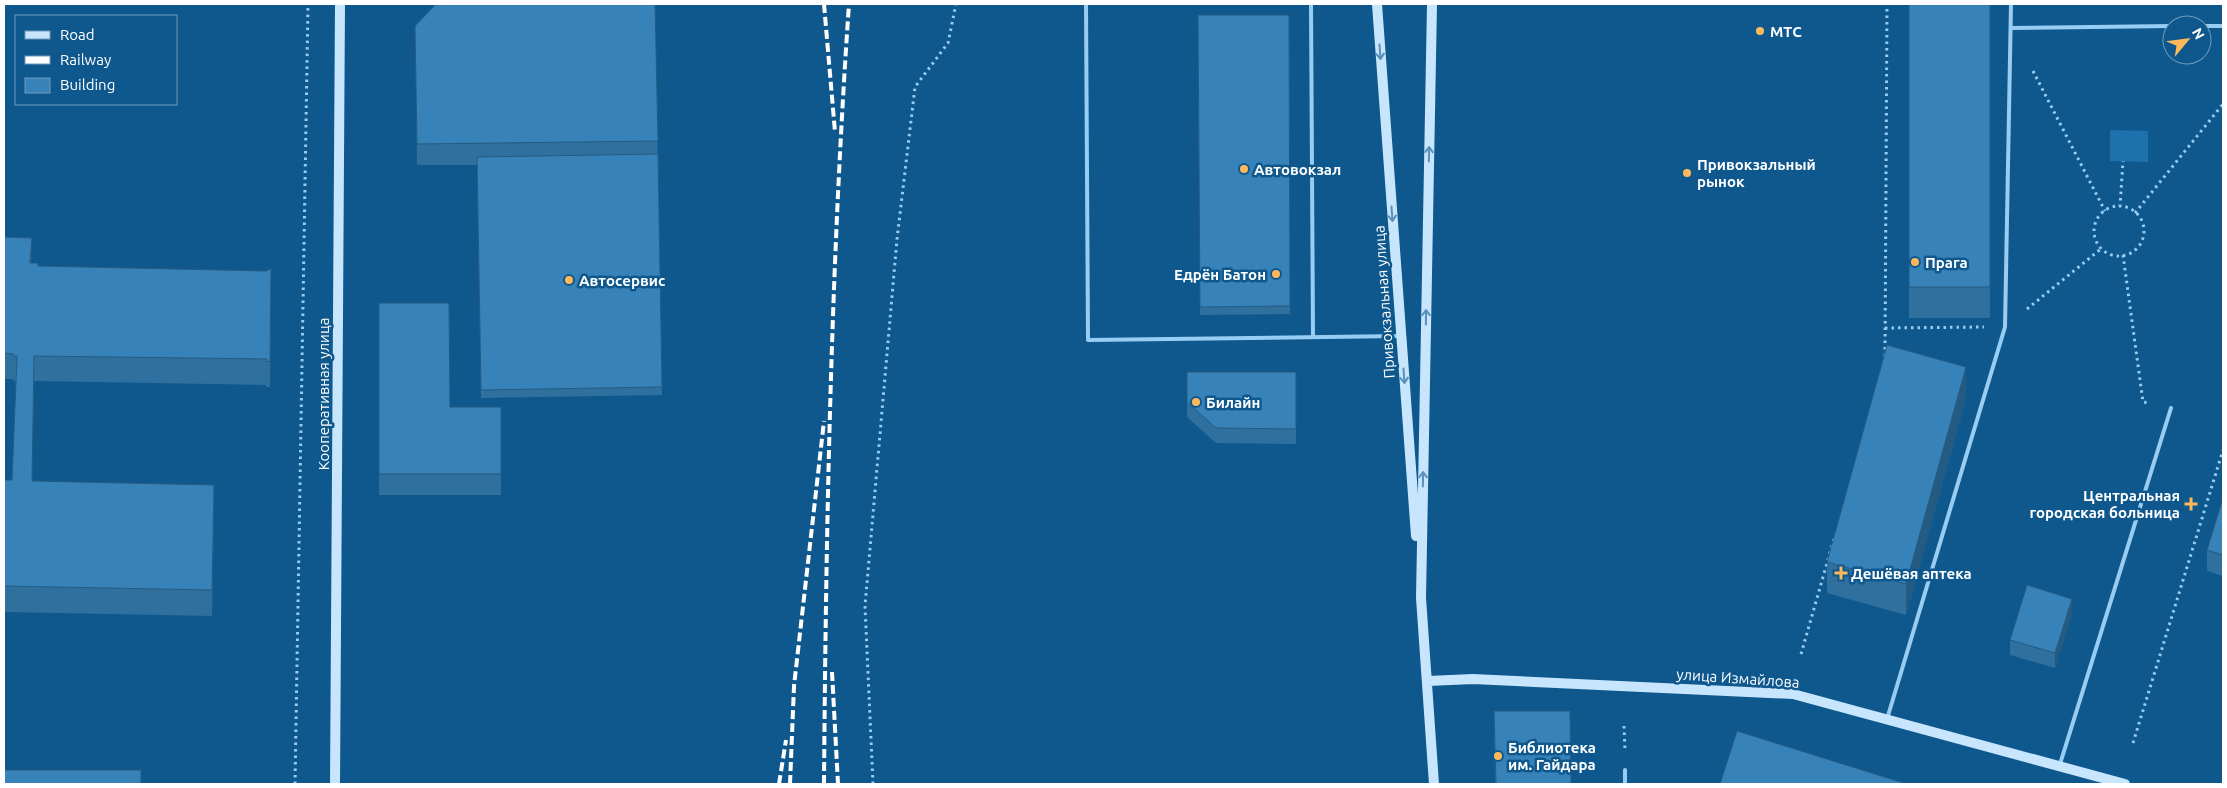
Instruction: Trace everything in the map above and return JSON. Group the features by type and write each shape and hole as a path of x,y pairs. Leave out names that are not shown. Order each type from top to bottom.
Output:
{"street":[{"name":"Кооперативная улица","path":"335,784 340,4"},
{"name":"Привокзальная улица","path":"1377,4 1428,681 1434,784"},
{"name":"Привокзальная улица","path":"1421,598 1432,4"},
{"name":"улица Измайлова","path":"1428,681 1473,679 1793,694 2125,784"}],"lane":[{"path":"1086,4 1088,340 1401,336"},
{"path":"1312,4 1313,337"},
{"path":"1887,720 2005,327 2011,4"},
{"path":"2011,28 2162,26"},
{"path":"2060,767 2172,408"},
{"path":"1625,770 1625,784"}],"path":[{"path":"295,784 308,4"},
{"path":"873,784 865,606 897,239 914,88 948,43 956,4"},
{"path":"1885,357 1887,4"},
{"path":"2011,28 2105,211"},
{"path":"2135,213 2223,104"},
{"path":"2120,207 2123,161"},
{"path":"2112,206 2129,208 2142,219 2144,227 2142,242 2130,254 2115,257 2107,254 2095,242 2093,233 2098,216 2105,211 2112,206"},
{"path":"1885,328 2005,327 2102,248"},
{"path":"2123,256 2143,402 2172,408"},
{"path":"2133,743 2223,450"},
{"path":"1801,654 1836,529"}],"shaded area":[{"path":"2110,130 2148,131 2148,162 2110,161"}],"building":[{"path":"436,4 655,4 658,141 417,144 415,26"},
{"path":"1909,4 1990,4 1990,287 1909,287"},
{"name":"Автовокзал","path":"1198,15 1289,15 1290,306 1200,307"},
{"name":"Автосервис","path":"658,154 662,387 481,390 477,157"},
{"path":"4,237 32,238 30,263 38,263 38,266 267,271 271,268 270,361 266,362 267,359 34,356 32,481 214,485 212,590 4,586 4,480 12,480 17,356 4,353"},
{"path":"379,303 449,303 450,407 501,407 501,474 379,474"},
{"path":"1887,345 1966,367 1906,584 1827,562"},
{"path":"1187,372 1296,372 1296,429 1216,428 1187,402"},
{"path":"2223,498 2223,555 2207,550"},
{"path":"2027,585 2072,599 2055,653 2010,640"},
{"path":"1494,711 1570,711 1571,784 1496,784"},
{"path":"1737,731 1907,784 1720,784"},
{"path":"4,770 141,770 141,784 4,784"}],"railway":[{"path":"824,4 835,132"},
{"path":"824,784 830,394 849,4"},
{"path":"790,784 794,686 824,421"},
{"path":"832,672 838,784"},
{"path":"779,784 786,740"}],"place":[{"name":"МТС","path":"1760,31"},
{"name":"Автовокзал","path":"1244,169"},
{"name":"Привокзальный рынок","path":"1687,173"},
{"name":"Прага","path":"1915,262"},
{"name":"Едрён Батон","path":"1276,274"},
{"name":"Автосервис","path":"569,280"},
{"name":"Билайн","path":"1196,402"},
{"name":"Центральная городская больница","path":"2191,504"},
{"name":"Дешёвая аптека","path":"1841,573"},
{"name":"Библиотека им. Гайдара","path":"1498,756"}]}
